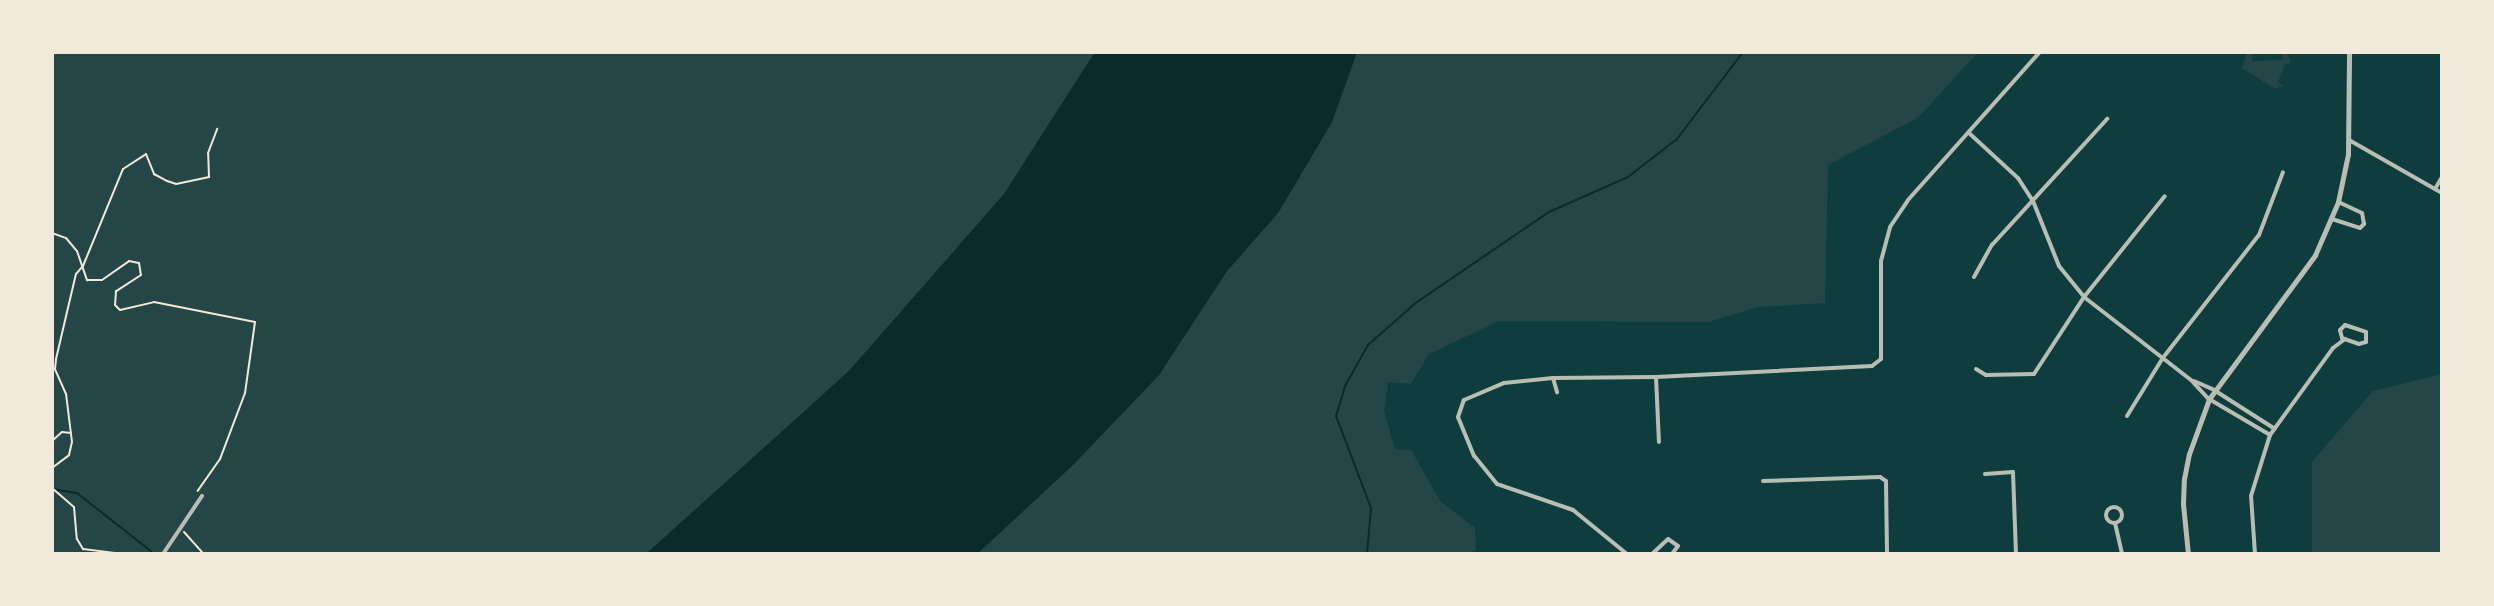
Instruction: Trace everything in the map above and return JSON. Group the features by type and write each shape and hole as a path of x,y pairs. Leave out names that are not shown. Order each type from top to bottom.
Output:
{"street":[{"path":"1627,554 1573,510 1497,484 1474,456 1458,417 1464,400 1504,383 1553,378 1656,377 1872,366 1881,359 1881,261 1890,227 1908,200 2040,52"},
{"path":"2188,554 2183,516 2184,479 2193,441 2209,399 2315,255 2338,202 2349,140 2349,52"},
{"path":"1974,277 1992,245 2107,119"},
{"path":"1969,133 2018,178 2033,201 2059,266 2084,297 2191,380 2209,399 2270,435"},
{"path":"2349,140 2442,193"},
{"path":"2127,416 2162,359 2259,235 2283,172"},
{"path":"2435,189 2442,177"},
{"path":"1976,369 1986,375 2034,374 2084,297 2165,196"},
{"path":"2332,219 2360,228 2364,224 2362,213 2338,202"},
{"path":"2345,325 2364,331 2368,337 2361,344 2345,339 2339,332 2345,325"},
{"path":"2255,554 2251,496 2270,435 2333,348 2345,339"},
{"path":"1656,377 1659,442"},
{"path":"1553,378 1557,392"},
{"path":"2191,380 2214,390 2275,429"},
{"path":"1985,474 2013,472 2016,554"},
{"path":"1763,481 1880,477 1886,481 1887,554"},
{"path":"163,554 202,496"},
{"path":"2115,523 2122,554"},
{"path":"1652,554 1668,539 1678,546 1672,554"}],"path":[{"path":"52,468 69,455 72,434 66,394 55,369 76,274 83,266 123,169 146,154 154,174 167,181 176,184 209,177 208,153 217,129"},
{"path":"52,233 66,238 77,251 87,280 97,281 124,263 139,263 141,275 116,291 115,305 120,310 154,302 255,322 250,367 237,417 220,459 191,502"},
{"path":"52,441 62,432 72,434"},
{"path":"52,488 74,507 77,539 83,549 121,554"},
{"path":"184,534 204,554"}],"shaded area":[{"path":"52,52 1095,52 1004,194 849,371 646,554 52,554"},
{"path":"1095,52 1357,52 1332,122 1278,213 1227,271 1159,375 1073,465 977,554 646,554 849,371 1004,194"},
{"path":"1357,52 1978,52 1919,117 1828,165 1825,303 1757,307 1709,322 1499,321 1429,354 1411,384 1388,382 1384,411 1395,449 1411,450 1441,502 1475,528 1476,550 1468,554 977,554 1073,465 1159,375 1227,271 1278,213 1332,122"},
{"path":"2247,53 2252,53 2252,61 2283,60 2283,53 2288,55 2291,63 2285,64 2278,82 2283,86 2275,89 2242,68"},
{"path":"2442,374 2442,554 2312,554 2312,462 2373,391"}],"waterway":[{"path":"1367,554 1371,508 1336,416 1345,386 1368,345 1417,302 1549,212 1628,177 1677,139 1743,52"},
{"path":"52,489 77,493 152,552"}]}
